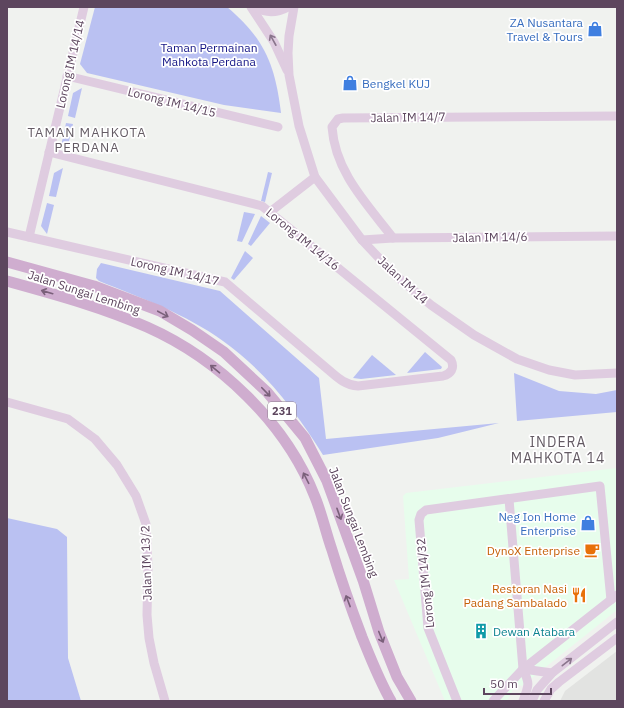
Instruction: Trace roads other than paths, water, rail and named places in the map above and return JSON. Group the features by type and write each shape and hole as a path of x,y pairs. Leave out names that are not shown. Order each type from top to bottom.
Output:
{"main road":[{"name":"Jalan Sungai Lembing","path":"7,262 94,286 160,312 192,330 224,352 267,392 305,438 327,481 363,580 378,632 397,677 411,701"},
{"name":"Jalan Sungai Lembing","path":"7,281 85,303 147,327 179,344 209,363 242,391 268,417 306,477 315,498 343,588 380,683 391,701"}],"street":[{"name":"Lorong IM 14/14","path":"29,237 84,7"},
{"path":"252,7 266,12 274,12 288,7"},
{"path":"252,7 274,42 289,75"},
{"path":"289,75 289,36 294,7"},
{"name":"Jalan IM 14","path":"289,75 299,126 315,176 362,240 394,274 431,305 474,335 516,359 549,370 575,375 617,373"},
{"name":"Lorong IM 14/15","path":"67,76 278,127"},
{"name":"Jalan IM 14/7","path":"393,238 350,181 343,169 337,154 332,133 332,127 338,120 343,118 617,116"},
{"name":"Lorong IM 14/16","path":"49,152 262,206 447,357 452,363 452,368 448,374 443,376 358,386"},
{"path":"270,212 315,176"},
{"name":"Lorong IM 14/17","path":"7,232 225,282 342,381 358,386"},
{"name":"Jalan IM 14/6","path":"362,240 393,238 617,236"},
{"name":"Jalan IM 13/2","path":"7,402 68,419 95,439 117,465 136,496 146,524 147,614 149,638 165,701"},
{"path":"493,701 523,669 614,597 600,486 509,499 523,669 528,681 528,689 522,701"},
{"name":"Lorong IM 14/32","path":"457,701 428,628 418,520 421,514 426,510 509,499"},
{"path":"532,701 537,690 552,673 617,622"},
{"path":"544,701 551,689 558,682 617,638"},
{"path":"523,669 552,673"}],"place":[{"name":"ZA Nusantara Travel & Tours","path":"595,29"},
{"name":"Bengkel KUJ","path":"350,83"},
{"name":"Neg Ion Home Enterprise","path":"588,523"},
{"name":"DynoX Enterprise","path":"592,550"},
{"name":"Restoran Nasi Padang Sambalado","path":"579,595"},
{"name":"Dewan Atabara","path":"481,631"}],"district":[{"name":"TAMAN MAHKOTA PERDANA","path":"87,140"},
{"name":"INDERA MAHKOTA 14","path":"558,450"}],"park label":[{"name":"Taman Permainan Mahkota Perdana","path":"209,54"}]}
